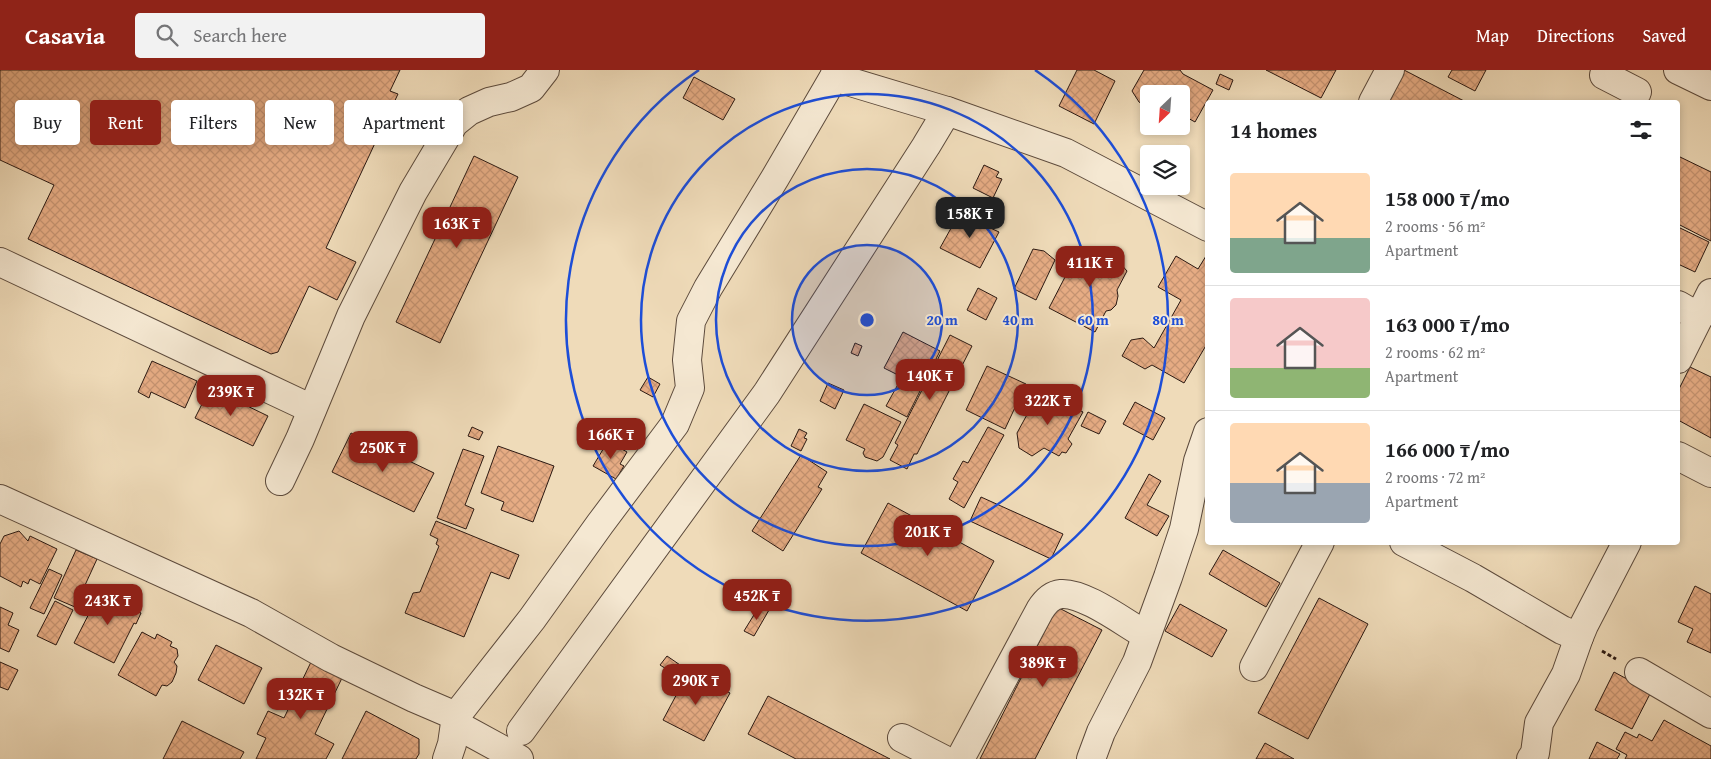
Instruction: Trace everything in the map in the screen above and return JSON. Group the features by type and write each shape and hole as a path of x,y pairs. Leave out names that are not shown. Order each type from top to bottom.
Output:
{"street":[{"path":"280,481 351,316 413,192 454,123 469,110 489,102 511,97 531,88 545,70"},
{"path":"1374,100 1390,70"},
{"path":"1606,70 1604,75 1637,92"},
{"path":"1678,70 1711,86"},
{"path":"447,759 456,720 675,424 690,388 687,360 691,320 708,288 836,74 1066,153 1205,225"},
{"path":"521,731 767,393 947,111"},
{"path":"0,262 312,409"},
{"path":"1680,353 1696,305"},
{"path":"1091,759 1101,732 1137,662 1168,577 1184,529 1205,442"},
{"path":"1680,457 1711,473"},
{"path":"0,499 250,613 331,658 456,720 519,759"},
{"path":"1254,666 1318,545"},
{"path":"1410,545 1473,578 1562,630 1579,637"},
{"path":"1531,759 1535,753 1539,723 1566,674 1584,625 1626,545"},
{"path":"960,759 1047,599 1061,594 1077,596 1146,635"},
{"path":"1638,672 1711,714"},
{"path":"902,738 943,759"}],"path":[{"path":"1579,637 1638,672"}],"building":[{"path":"0,70 400,70 390,91 398,94 395,100 344,100 344,145 374,145 326,248 356,262 337,300 309,286 278,352 271,354 28,239 54,185 0,160"},
{"path":"1077,70 1094,70 1115,81 1094,124 1059,106"},
{"path":"1144,70 1180,70 1183,74 1213,90 1207,100 1205,100 1205,104 1195,122 1190,119 1190,85 1140,85 1139,102 1132,91"},
{"path":"1266,70 1336,70 1321,98"},
{"path":"1400,70 1404,70 1462,100 1384,100"},
{"path":"1452,70 1486,70 1475,91 1448,77"},
{"path":"1220,74 1233,80 1229,90 1216,84"},
{"path":"694,77 735,99 723,120 683,98"},
{"path":"474,156 518,177 440,343 396,322"},
{"path":"1680,157 1711,172 1711,241 1680,225"},
{"path":"984,165 999,172 996,177 1002,179 993,198 973,188"},
{"path":"976,211 990,218 986,226 999,232 980,268 940,248 960,212 972,218"},
{"path":"1680,228 1709,242 1695,272 1680,265"},
{"path":"1080,248 1110,252 1127,271 1117,290 1116,305 1111,310 1106,311 1095,332 1049,308"},
{"path":"1033,249 1044,251 1055,260 1036,300 1014,289"},
{"path":"1176,256 1198,269 1205,258 1205,347 1184,383 1152,365 1145,369 1122,356 1131,340 1143,338 1154,348 1181,300 1158,287"},
{"path":"978,288 997,298 986,320 967,310"},
{"path":"903,332 940,351 907,417 886,406 902,377 884,368"},
{"path":"950,335 972,346 917,454 914,454 907,469 890,460 898,445 895,443"},
{"path":"855,343 862,346 858,356 851,353"},
{"path":"152,361 197,381 185,408 151,392 149,398 138,392"},
{"path":"987,366 1026,384 1005,429 966,410"},
{"path":"1690,367 1711,377 1711,438 1680,421 1680,387"},
{"path":"648,377 660,384 653,397 640,390"},
{"path":"828,383 844,390 835,409 820,401"},
{"path":"210,388 268,416 253,446 195,418"},
{"path":"1041,389 1083,412 1068,439 1072,444 1066,453 1062,452 1059,456 1044,448 1032,456 1019,448 1017,433"},
{"path":"1135,402 1165,418 1153,440 1123,424"},
{"path":"864,404 901,422 883,457 877,461 865,457 863,453 865,449 846,440"},
{"path":"1088,412 1106,421 1099,434 1081,426"},
{"path":"472,427 483,432 479,440 468,436"},
{"path":"988,427 1004,435 964,508 949,499 958,482 953,479 963,461 968,463"},
{"path":"799,429 807,433 804,438 807,439 801,451 791,446"},
{"path":"351,433 434,473 414,512 332,472"},
{"path":"608,441 627,452 620,464 624,466 616,479 593,466"},
{"path":"498,446 554,466 533,522 501,510 504,502 481,493"},
{"path":"463,449 484,456 465,505 474,509 466,529 437,518"},
{"path":"801,455 827,472 818,487 822,489 783,551 752,531"},
{"path":"1149,474 1161,481 1147,505 1169,516 1157,536 1125,518"},
{"path":"981,497 1063,534 1051,559 970,521"},
{"path":"888,503 994,561 967,611 861,553"},
{"path":"436,521 519,555 509,579 491,572 464,637 405,613 413,593 420,592 439,546 436,544 438,539 430,535"},
{"path":"19,531 28,541 30,536 57,549 40,584 30,579 28,584 23,581 21,587 0,576 0,544 4,536"},
{"path":"76,550 97,559 75,607 54,598"},
{"path":"1223,550 1280,583 1266,607 1209,574"},
{"path":"49,569 62,575 44,614 30,608"},
{"path":"1695,586 1711,594 1711,653 1687,642 1693,629 1678,622"},
{"path":"119,593 141,613 114,663 74,643 99,594"},
{"path":"1319,598 1368,624 1308,739 1258,713"},
{"path":"55,601 73,610 56,645 37,636"},
{"path":"1180,604 1227,630 1212,657 1165,631"},
{"path":"760,605 769,610 754,636 744,631"},
{"path":"0,607 13,613 8,625 19,630 9,652 0,648"},
{"path":"1057,607 1102,630 1035,759 980,759"},
{"path":"142,632 155,639 157,634 172,642 170,646 177,649 178,656 174,662 177,666 176,673 172,682 167,686 162,685 156,696 118,675"},
{"path":"216,645 262,668 244,704 198,680"},
{"path":"667,656 683,667 677,676 660,665"},
{"path":"0,662 18,670 8,690 0,687"},
{"path":"311,662 342,678 315,734 334,744 326,759 256,759 266,738 257,734 268,711 284,718"},
{"path":"689,671 730,693 704,741 663,720"},
{"path":"1614,672 1651,692 1632,729 1595,710"},
{"path":"768,696 890,759 796,759 748,734"},
{"path":"366,711 419,739 419,754 416,759 342,759"},
{"path":"1664,720 1711,746 1711,759 1625,759 1627,755 1616,749 1625,732 1637,738 1639,734 1652,741"},
{"path":"182,721 244,752 240,759 163,759"},
{"path":"1597,742 1620,754 1617,759 1589,759"},
{"path":"1265,743 1294,759 1256,759"}]}
